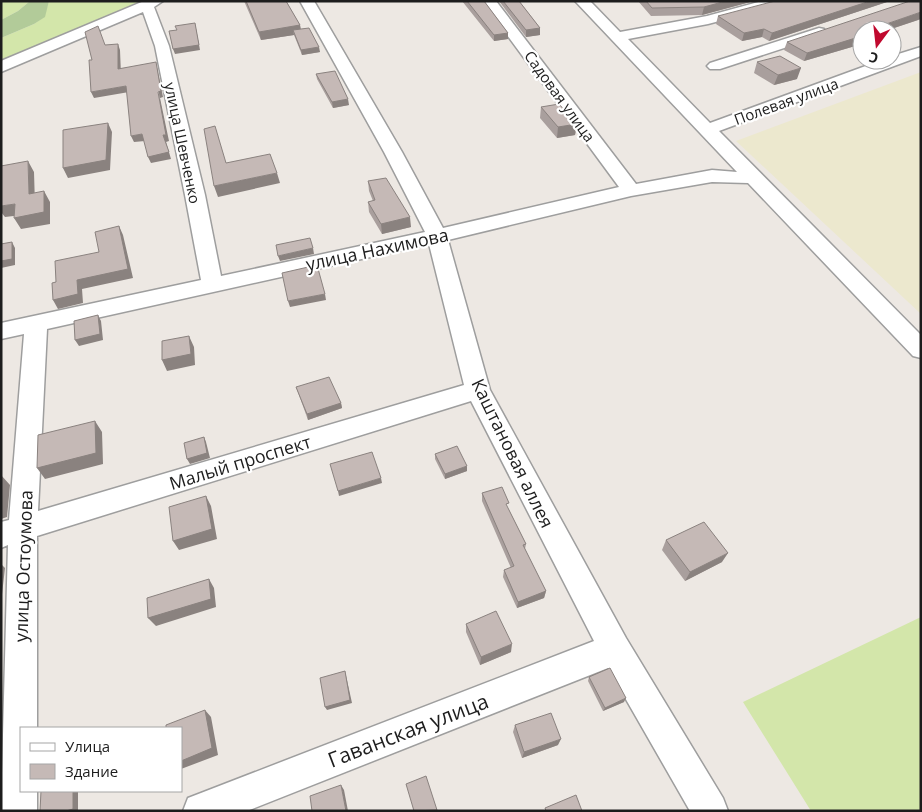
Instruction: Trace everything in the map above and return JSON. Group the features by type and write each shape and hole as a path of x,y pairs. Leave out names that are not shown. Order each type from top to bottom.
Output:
{"street":[{"name":"Каштановая аллея","path":"308,1 393,152 437,236 478,390 615,648 710,811"},
{"name":"Садовая улица","path":"489,1 537,62 597,147 631,190"},
{"path":"582,1 921,350"},
{"path":"617,37 682,26 779,1"},
{"path":"1,67 150,4"},
{"name":"улица Шевченко","path":"150,4 149,10 162,46 195,195 212,284"},
{"path":"714,66 832,27"},
{"name":"Полевая улица","path":"707,130 921,51"},
{"name":"улица Нахимова","path":"1,331 437,236 631,190 712,176 753,178"},
{"name":"улица Остоумова","path":"19,811 12,532 36,322"},
{"name":"Малый проспект","path":"12,532 478,390"},
{"name":"Гаванская улица","path":"201,811 615,648"}],"shaded area":[{"path":"921,72 921,314 736,141"}],"green space":[{"path":"1,1 30,1 18,11 1,20"},
{"path":"30,1 49,1 45,17 34,24 1,38 1,20 18,11"},
{"path":"49,1 153,1 1,65 1,38 34,24 44,17"},
{"path":"921,617 921,811 811,811 743,702"}],"building":[{"path":"246,1 286,1 300,25 259,32"},
{"path":"467,1 484,1 508,33 494,35"},
{"path":"503,1 519,1 540,28 526,30"},
{"path":"646,1 726,1 704,7 652,8"},
{"path":"775,1 870,1 772,33 764,29 744,33 718,16"},
{"path":"910,1 921,1 921,12 898,20 853,20"},
{"path":"852,20 852,39 807,53 787,42"},
{"path":"195,23 199,45 173,49 169,31 177,30 175,26"},
{"path":"98,26 105,45 118,44 118,69 156,62 161,91 158,92 166,135 163,135 169,152 148,157 142,134 131,136 126,86 91,92 89,60 92,60 85,32"},
{"path":"309,28 319,47 301,50 293,30"},
{"path":"780,56 801,68 778,75 757,62"},
{"path":"335,71 348,99 332,102 316,74"},
{"path":"559,104 577,124 558,127 541,107"},
{"path":"108,123 106,160 63,168 63,130"},
{"path":"215,126 226,163 270,154 277,173 214,186 204,129"},
{"path":"28,161 29,194 44,191 44,212 14,218 15,204 1,206 1,166"},
{"path":"386,178 410,217 381,224 368,202 375,200 368,181"},
{"path":"119,226 128,269 77,280 78,294 53,300 52,283 56,282 55,261 99,252 95,232"},
{"path":"310,238 313,248 278,256 276,245"},
{"path":"12,242 12,259 1,261 1,244"},
{"path":"317,265 325,294 288,301 282,273"},
{"path":"98,315 100,334 75,340 74,321"},
{"path":"189,336 191,354 162,360 162,341"},
{"path":"329,377 341,403 307,414 296,387"},
{"path":"95,421 96,453 37,468 38,435"},
{"path":"204,437 207,453 187,459 184,443"},
{"path":"457,446 467,466 445,474 435,454"},
{"path":"372,452 381,478 338,491 330,464"},
{"path":"502,487 509,503 506,504 526,544 523,545 546,591 518,602 504,570 514,566 482,493"},
{"path":"206,496 212,529 173,541 169,507"},
{"path":"704,522 728,553 690,572 666,540"},
{"path":"209,579 211,599 148,618 147,598"},
{"path":"496,611 512,644 481,657 466,624"},
{"path":"610,668 626,698 605,708 589,677"},
{"path":"345,671 350,700 325,707 320,678"},
{"path":"205,710 212,748 182,761 182,727 166,727 166,725"},
{"path":"551,713 561,739 524,752 515,725"},
{"path":"426,776 437,810 414,811 406,784"},
{"path":"341,785 346,811 312,811 310,796"},
{"path":"41,792 73,792 73,809 66,811 40,811"},
{"path":"576,795 582,811 546,811 545,808"}]}
